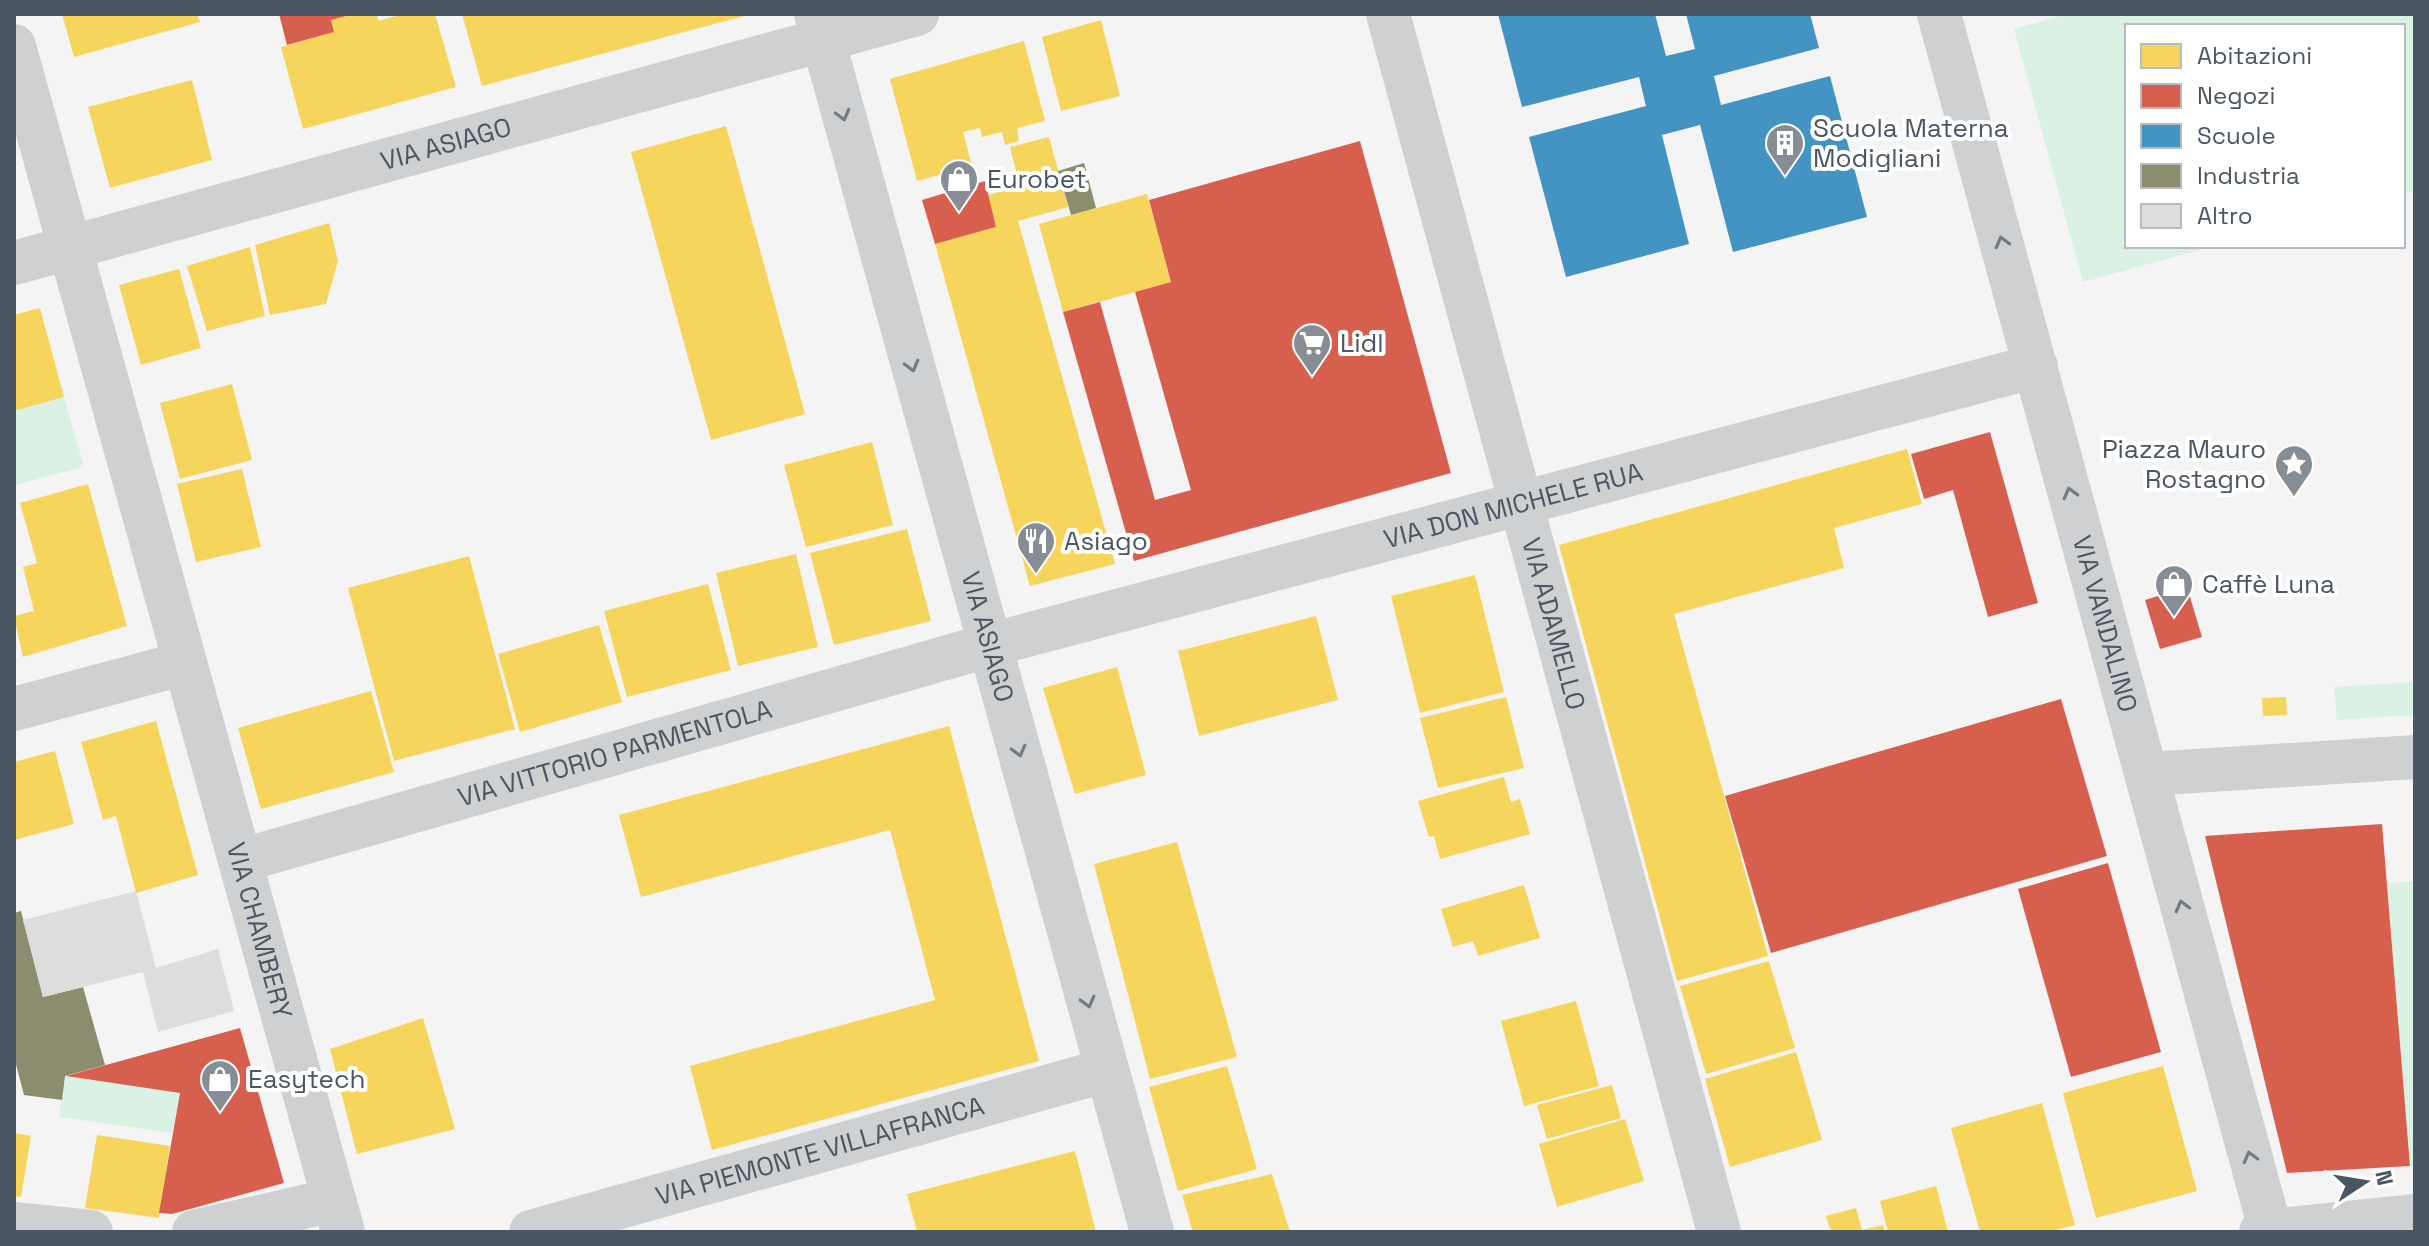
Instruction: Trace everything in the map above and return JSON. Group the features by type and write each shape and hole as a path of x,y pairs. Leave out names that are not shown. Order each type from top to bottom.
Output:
{"street":[{"path":"819,27 917,14"},
{"name":"VIA ADAMELLO","path":"1388,14 1719,1232"},
{"name":"VIA VANDALINO","path":"1939,14 2147,774 2268,1231"},
{"name":"VIA ASIAGO","path":"70,248 819,27 1152,1232"},
{"name":"VIA CHAMBERY","path":"14,46 338,1216 194,1232"},
{"path":"14,263 70,248"},
{"name":"VIA DON MICHELE RUA","path":"990,645 2036,366"},
{"name":"VIA VITTORIO PARMENTOLA","path":"240,861 990,645"},
{"path":"14,709 185,663"},
{"path":"2147,774 2415,757"},
{"name":"VIA PIEMONTE VILLAFRANCA","path":"531,1232 1107,1070"},
{"path":"2268,1231 2415,1216"},
{"path":"14,1224 91,1232"}],"green space":[{"path":"2068,14 2415,14 2415,191 2405,194 2405,24 2125,24 2125,248 2207,248 2083,282 2014,29"},
{"path":"64,397 84,467 14,485 14,411"},
{"path":"2415,682 2415,715 2337,720 2334,687"},
{"path":"2415,881 2415,1165 2410,1166 2387,883"},
{"path":"65,1076 180,1093 172,1133 59,1117"}],"building: Abitazioni":[{"path":"62,14 197,14 200,22 74,57"},
{"path":"354,14 377,14 378,21 404,14 435,14 456,87 303,129 281,47 334,32 331,20"},
{"path":"462,14 748,14 748,15 482,86"},
{"path":"1101,20 1120,96 1061,111 1042,37"},
{"path":"1024,41 1045,121 1017,128 1019,141 1005,145 1002,132 982,137 980,128 963,132 972,166 917,181 890,79"},
{"path":"192,80 212,160 110,188 88,107"},
{"path":"726,126 805,414 711,440 631,152"},
{"path":"1049,137 1068,207 1018,221 1115,564 1030,586 935,244 996,227 988,195 1020,186 1010,147"},
{"path":"1147,194 1171,282 1063,312 1039,224"},
{"path":"329,223 338,261 326,304 270,315 255,245"},
{"path":"250,247 265,316 207,331 187,266"},
{"path":"179,269 201,348 141,365 119,285"},
{"path":"40,308 64,397 14,411 14,315"},
{"path":"232,384 252,460 180,479 160,403"},
{"path":"872,442 893,525 806,547 784,465"},
{"path":"1907,449 1922,504 1834,528 1844,568 1674,614 1768,956 1677,981 1559,545"},
{"path":"242,469 261,547 196,562 177,484"},
{"path":"88,484 127,626 23,657 14,616 34,611 23,567 37,563 20,503"},
{"path":"907,529 931,621 834,645 810,553"},
{"path":"796,554 818,647 738,666 716,573"},
{"path":"469,556 515,729 394,761 348,588"},
{"path":"1475,575 1504,692 1420,713 1391,596"},
{"path":"708,584 731,670 627,697 604,611"},
{"path":"1316,616 1338,700 1199,736 1178,651"},
{"path":"599,625 622,702 520,732 498,654"},
{"path":"1117,667 1146,775 1075,794 1043,688"},
{"path":"371,691 394,772 261,809 238,728"},
{"path":"1506,697 1524,768 1438,788 1420,718"},
{"path":"2286,697 2287,715 2263,716 2262,698"},
{"path":"156,721 198,875 136,893 116,816 103,820 81,742"},
{"path":"949,726 1039,1061 712,1150 690,1066 935,1000 890,830 641,897 619,815"},
{"path":"55,751 74,824 14,840 14,762"},
{"path":"1504,777 1511,802 1520,799 1530,834 1440,859 1434,836 1429,837 1418,801"},
{"path":"1177,842 1237,1057 1150,1079 1094,864"},
{"path":"1524,885 1540,938 1478,956 1473,941 1453,947 1441,909"},
{"path":"1769,961 1795,1048 1706,1074 1680,986"},
{"path":"1576,1001 1599,1086 1524,1106 1501,1021"},
{"path":"423,1018 455,1129 357,1154 330,1049"},
{"path":"1796,1052 1822,1140 1730,1167 1705,1079"},
{"path":"1227,1066 1257,1169 1178,1191 1149,1087"},
{"path":"2163,1066 2197,1191 2096,1218 2063,1093"},
{"path":"1612,1085 1621,1118 1547,1139 1537,1105"},
{"path":"2042,1103 2075,1225 2048,1232 1980,1232 1951,1128"},
{"path":"1625,1119 1644,1181 1557,1207 1539,1144"},
{"path":"14,1133 31,1136 21,1197 14,1196"},
{"path":"97,1135 170,1146 159,1218 85,1208"},
{"path":"1075,1151 1096,1232 917,1232 907,1194"},
{"path":"1272,1174 1290,1232 1193,1232 1182,1195"},
{"path":"1936,1186 1948,1232 1888,1232 1880,1201"},
{"path":"1856,1208 1862,1230 1883,1225 1885,1232 1831,1232 1826,1216"}],"building: Negozi":[{"path":"279,14 350,15 331,20 334,32 287,45"},
{"name":"Lidl","path":"1360,141 1451,473 1134,561 1063,312 1100,302 1155,500 1191,490 1135,292 1171,282 1149,200"},
{"name":"Eurobet","path":"985,181 996,227 935,244 922,200"},
{"path":"1990,432 2038,603 1988,617 1953,490 1924,499 1911,454"},
{"name":"Caffè Luna","path":"2187,587 2202,637 2160,649 2145,600"},
{"path":"2061,699 2107,856 1771,953 1725,796"},
{"path":"2382,824 2410,1166 2287,1173 2205,836"},
{"path":"2108,863 2161,1052 2071,1077 2018,889"},
{"name":"Easytech","path":"240,1028 284,1183 172,1214 159,1213 180,1093 66,1076"}],"building: Scuole":[{"name":"Scuola Materna Modigliani","path":"1498,14 1655,14 1666,56 1695,49 1686,14 1810,14 1819,48 1714,76 1721,105 1830,76 1867,217 1733,252 1700,125 1662,135 1689,244 1566,277 1529,137 1646,106 1639,77 1522,107"}],"building: Industria":[{"path":"1084,163 1096,208 1071,215 1058,171"},
{"path":"21,911 43,997 83,987 105,1065 65,1076 62,1100 24,1095 14,1057 14,913"}],"building: Altro":[{"path":"136,891 156,968 218,949 234,1011 158,1032 143,972 43,997 23,920"}],"place":[{"name":"Scuola Materna Modigliani","path":"1785,177"},
{"name":"Eurobet","path":"959,213"},
{"name":"Lidl","path":"1312,377"},
{"name":"Piazza Mauro Rostagno","path":"2294,498"},
{"name":"Asiago","path":"1036,575"},
{"name":"Caffè Luna","path":"2174,618"},
{"name":"Easytech","path":"220,1113"}]}
